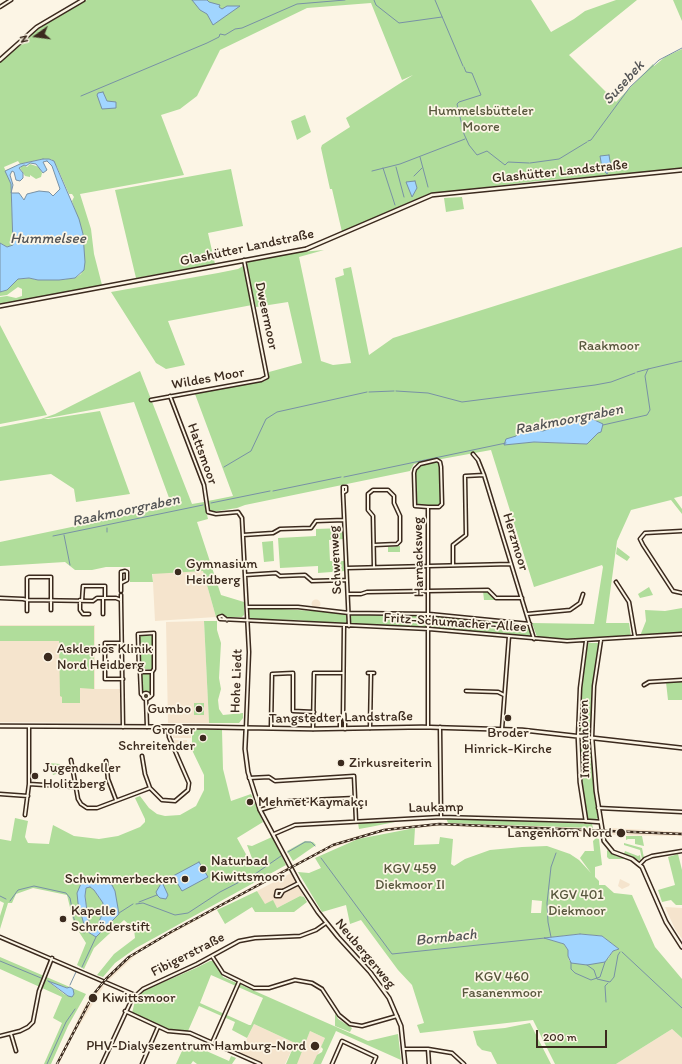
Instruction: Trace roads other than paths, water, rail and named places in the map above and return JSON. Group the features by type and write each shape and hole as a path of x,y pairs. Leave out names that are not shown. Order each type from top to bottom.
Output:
{"street":[{"path":"0,7 11,0"},
{"path":"0,60 37,27 84,0"},
{"name":"Glashütter Landstraße","path":"0,306 316,246 432,195 682,170"},
{"name":"Dweermoor","path":"244,260 267,376"},
{"name":"Wildes Moor","path":"151,400 260,380 267,376"},
{"name":"Hattsmoor","path":"170,396 204,485 207,510 210,514 216,514"},
{"name":"Herzmoor","path":"472,454 478,460 484,475 534,638"},
{"name":"Harnacksweg","path":"437,460 440,462 442,467 442,504 439,507 428,507 415,506 415,468 420,464 437,460"},
{"path":"453,566 453,545 466,535 465,476 484,475"},
{"path":"374,545 397,544 400,541 400,516 394,503 394,496 388,490 373,490 368,494 368,510 373,516 374,567"},
{"name":"Schwenweg","path":"343,493 349,626"},
{"name":"Harnacksweg","path":"428,507 428,727"},
{"name":"Hohe Liedt","path":"216,514 232,511 240,514 243,535 248,620 249,652 245,749 249,778 260,810 290,865"},
{"path":"243,535 273,533 280,529 311,528 316,521 344,520"},
{"path":"682,531 645,534 640,538 640,542 673,591 682,593"},
{"path":"347,568 511,564"},
{"path":"121,591 121,572 125,571 127,572 127,580 122,583"},
{"path":"245,575 276,573 280,576 305,575 312,581 347,580"},
{"path":"27,611 27,578 51,577 51,610"},
{"path":"616,582 629,602 636,638"},
{"path":"89,614 83,614 80,610 82,586 105,586 103,614"},
{"path":"348,594 362,594 367,592 488,590 496,598 522,598"},
{"path":"527,614 570,610 580,603 583,594"},
{"path":"121,595 123,727"},
{"path":"0,598 27,600 81,600 104,598 121,600"},
{"name":"Fritz-Schumacher-Allee","path":"247,606 348,612 429,614 530,624"},
{"name":"Fritz-Schumacher-Allee","path":"227,620 301,622 344,626 429,629 586,641 682,634"},
{"path":"340,729 340,720 342,716 344,626"},
{"path":"146,700 152,695 154,633 138,634 138,668 140,672 141,694 146,700 146,727"},
{"path":"502,729 509,636"},
{"name":"Immenhöven","path":"601,640 594,686 592,738 600,822 606,844 613,852 632,859 640,864"},
{"name":"Immenhöven","path":"586,641 580,688 578,736 580,782 586,821"},
{"path":"122,643 105,643 105,679 123,679"},
{"path":"140,672 152,672"},
{"path":"271,728 272,674 293,673 293,711 314,712"},
{"path":"313,729 314,673 343,673"},
{"path":"370,728 370,673 374,673"},
{"path":"644,685 649,682 682,680"},
{"path":"466,691 498,692 504,695"},
{"path":"143,696 147,693 150,697"},
{"path":"342,716 345,720 345,729"},
{"name":"Tangstedter Landstraße","path":"0,726 313,729 440,727 502,729 682,748"},
{"path":"25,815 29,784 29,727"},
{"path":"142,756 145,774 150,788 162,800 171,802 179,799 189,787 188,778 169,738 168,727"},
{"path":"440,727 441,817"},
{"path":"71,760 79,802 87,808 97,808 150,788"},
{"path":"106,761 108,779 116,800"},
{"path":"249,778 269,777 275,781 354,776 356,821"},
{"path":"29,784 75,787"},
{"path":"0,794 28,796"},
{"path":"260,810 289,801 355,798"},
{"path":"598,808 682,812"},
{"name":"Laukamp","path":"274,834 295,825 441,817 600,822"},
{"path":"682,851 652,856 645,859 640,864 668,925 682,947"},
{"name":"Neubergerweg","path":"290,865 299,883 326,923 377,981 389,998 398,1016 405,1064"},
{"path":"283,891 299,883"},
{"name":"Fibigerstraße","path":"135,995 243,940 300,936 316,930 326,923"},
{"path":"0,937 52,958 135,995 125,1012 102,1064"},
{"path":"212,956 223,974 254,988 262,989 295,980 312,983 327,995 344,1020 356,1026 364,1026 398,1016"},
{"path":"0,1036 28,1028 33,1022 39,991 52,958"},
{"path":"212,1043 239,982"},
{"path":"125,1012 158,1027 174,1032 190,1033 260,1064"},
{"path":"142,1064 158,1027"},
{"path":"11,1034 16,1051"},
{"path":"332,1064 342,1042 376,1057 373,1064"},
{"path":"404,1049 428,1049 452,1054 464,1064"},
{"path":"428,1049 429,1064"}],"water":[{"path":"192,0 207,0 220,5 219,7 222,9 227,6 240,6 213,25 207,14 200,10"},
{"path":"103,92 107,101 116,102 116,108 102,109 97,95 98,93"},
{"path":"609,155 611,167 607,174 602,168 600,156"},
{"name":"Hummelsee","path":"43,159 54,161 79,219 83,234 85,262 84,270 75,278 59,280 38,280 29,278 18,279 7,290 0,292 0,243 7,247 13,245 11,193 19,193 24,200 27,194 39,191 49,192 53,196 60,189 52,166 47,161 43,162 47,170 43,173 36,164 30,163 19,168 23,173 23,178 20,181 16,180 14,172 12,171 10,175 13,185 11,192 11,184 5,171 20,164"},
{"path":"415,181 417,188 412,197 406,182"},
{"path":"584,415 603,424 601,432 587,444 534,442 504,445 506,439 516,436 523,428 543,431"},
{"path":"199,862 208,877 182,891 173,876"},
{"path":"90,878 102,878 112,885 115,891 119,914 96,937 85,928 78,903 77,893 82,881","holes":["90,887 94,890 103,903 101,917 97,926 92,928 88,919 85,896 86,888"]},
{"path":"162,882 168,895 166,899 160,898 156,892"},
{"path":"580,934 602,936 619,949 613,951 605,962 587,965 571,963 568,956 568,950 564,944 544,938"},
{"path":"48,981 67,988 70,987 73,989 74,994 72,997 68,996"}],"waterway":[{"path":"81,96 207,43 219,37 220,34 225,35 235,29 242,28 297,4 345,0"},
{"path":"374,0 376,5 399,23 442,17"},
{"name":"Susebek","path":"435,0 463,66"},
{"name":"Susebek","path":"588,141 591,140 630,87 659,60 682,48"},
{"name":"Susebek","path":"464,67 466,72 472,73 481,95 457,104 464,134 469,145 477,155 487,151 505,165 508,162 529,163"},
{"path":"372,171 400,164 465,139"},
{"name":"Susebek","path":"530,163 559,159 587,142"},
{"path":"420,157 428,187"},
{"path":"396,167 404,197"},
{"path":"383,168 395,205"},
{"path":"414,176 422,168"},
{"name":"Raakmoorgraben","path":"603,425 647,415 650,410 645,376 648,369 682,361"},
{"path":"637,372 648,369"},
{"path":"396,391 428,393 462,402 595,385 611,382 635,373"},
{"path":"369,392 394,391"},
{"path":"224,467 251,451 266,419 277,412 367,392"},
{"name":"Raakmoorgraben","path":"344,477 506,443"},
{"name":"Raakmoorgraben","path":"273,491 341,477"},
{"name":"Raakmoorgraben","path":"211,503 270,491"},
{"name":"Raakmoorgraben","path":"53,536 203,505"},
{"path":"64,535 70,565"},
{"name":"Bornbach","path":"288,852 305,842 311,842 315,846"},
{"path":"551,937 548,922 547,903 551,867 556,853"},
{"name":"Bornbach","path":"136,904 143,903 175,915 188,913 220,892 255,874 281,856"},
{"name":"Bornbach","path":"321,858 392,954 545,938"},
{"path":"10,901 18,890 34,886 66,893 70,898 74,919 80,930 84,933"},
{"path":"139,902 157,895"},
{"path":"0,896 6,899"},
{"name":"Bornbach","path":"119,913 133,904"},
{"name":"Bornbach","path":"82,967 96,937"},
{"path":"587,965 594,970 597,979 610,982 614,977 618,955 620,952"},
{"name":"Bornbach","path":"622,952 682,1008"},
{"name":"Bornbach","path":"0,961 41,978"},
{"path":"571,963 571,969 575,973 591,980 600,977 605,962"},
{"name":"Bornbach","path":"70,985 76,972"},
{"path":"606,1002 605,986 608,983"},
{"path":"47,1064 66,1022 75,1009"}],"railway":[{"path":"57,1064 93,995 106,979 129,957 171,932 333,845 384,830 439,824 682,834"}],"place":[{"name":"Gymnasium Heidberg","path":"178,572"},
{"name":"Asklepios Klinik Nord Heidberg","path":"48,657"},
{"name":"Gumbo","path":"199,709"},
{"name":"Broder Hinrick-Kirche","path":"508,718"},
{"name":"Großer Schreitender","path":"203,738"},
{"name":"Zirkusreiterin","path":"341,763"},
{"name":"Jugendkeller Holitzberg","path":"35,776"},
{"name":"Mehmet Kaymakçı","path":"250,802"},
{"name":"Langenhorn Nord","path":"621,833"},
{"name":"Naturbad Kiwittsmoor","path":"203,869"},
{"name":"Schwimmerbecken","path":"185,879"},
{"name":"Kapelle Schröderstift","path":"63,919"},
{"name":"Kiwittsmoor","path":"93,998"},
{"name":"PHV-Dialysezentrum Hamburg-Nord","path":"315,1046"}],"park label":[{"name":"Hummelsbütteler Moore","path":"481,120"},
{"name":"Raakmoor","path":"609,346"},
{"name":"KGV 459 Diekmoor II","path":"410,878"},
{"name":"KGV 401 Diekmoor","path":"577,904"},
{"name":"KGV 460 Fasanenmoor","path":"502,986"}]}
